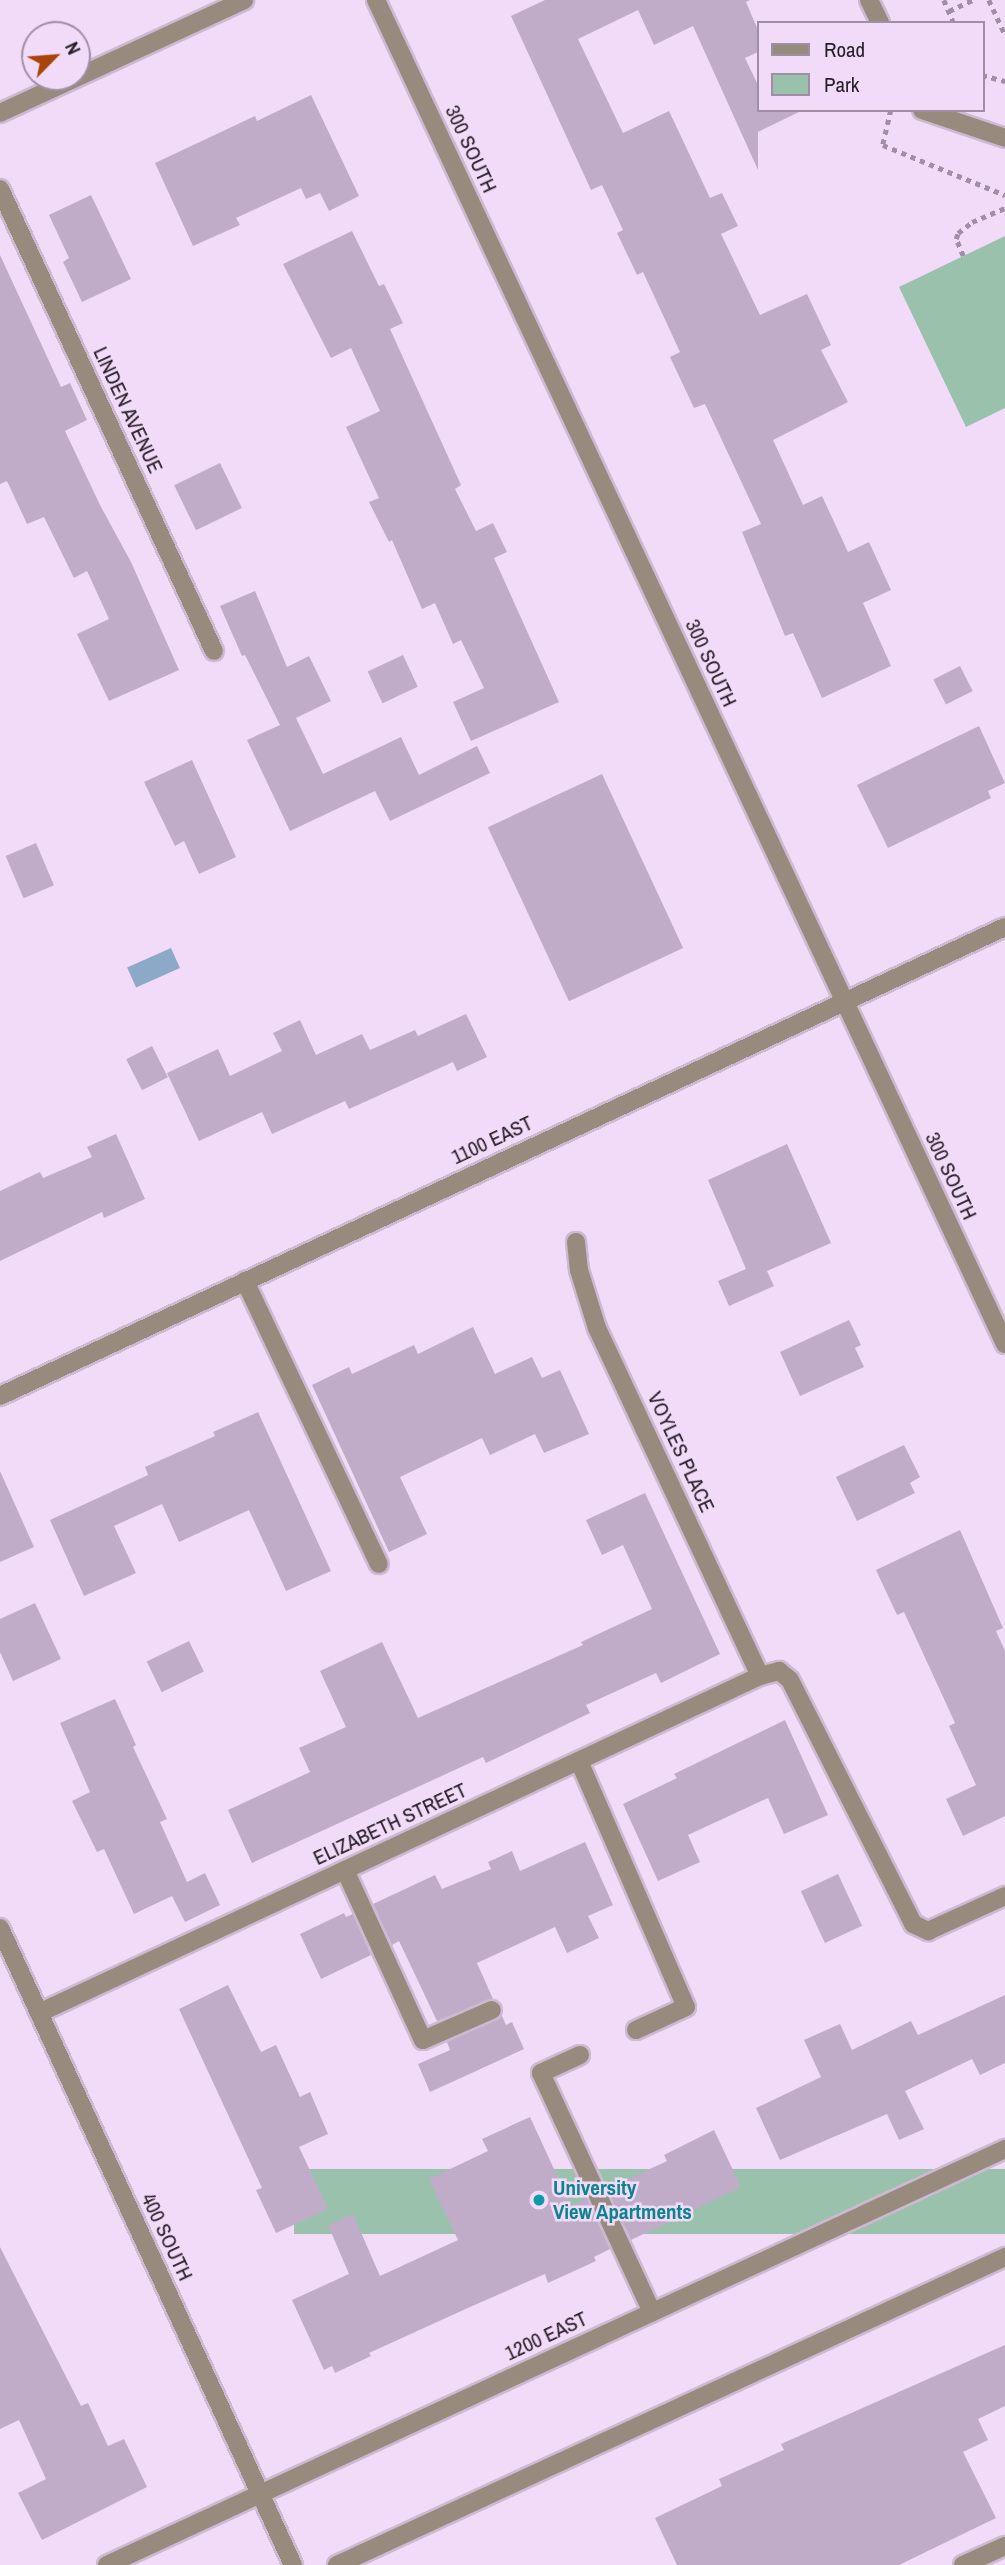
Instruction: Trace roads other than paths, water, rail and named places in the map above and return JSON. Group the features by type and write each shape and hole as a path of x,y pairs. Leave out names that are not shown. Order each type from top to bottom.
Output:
{"street":[{"path":"0,113 244,0"},
{"name":"300 SOUTH","path":"376,0 1005,1344"},
{"path":"869,0 879,21"},
{"path":"928,112 1005,138"},
{"name":"LINDEN AVENUE","path":"0,188 214,651"},
{"name":"1100 EAST","path":"0,1396 1005,927"},
{"name":"VOYLES PLACE","path":"576,1242 579,1270 597,1328 760,1676"},
{"path":"246,1281 379,1564"},
{"path":"760,1676 779,1671 790,1680 913,1924 928,1931 1005,1896"},
{"name":"ELIZABETH STREET","path":"39,2013 760,1676"},
{"path":"579,1761 686,2007 636,2030"},
{"path":"345,1870 423,2040 492,2010"},
{"name":"400 SOUTH","path":"0,1928 4,1949 39,2013 293,2565"},
{"path":"580,2055 541,2073 652,2312"},
{"name":"1200 EAST","path":"107,2565 1005,2149"},
{"path":"337,2565 1005,2257"},
{"path":"964,2565 1005,2546"}],"water":[{"path":"171,948 180,968 136,988 127,968"}],"place":[{"name":"University View Apartments","path":"539,2200"}]}
